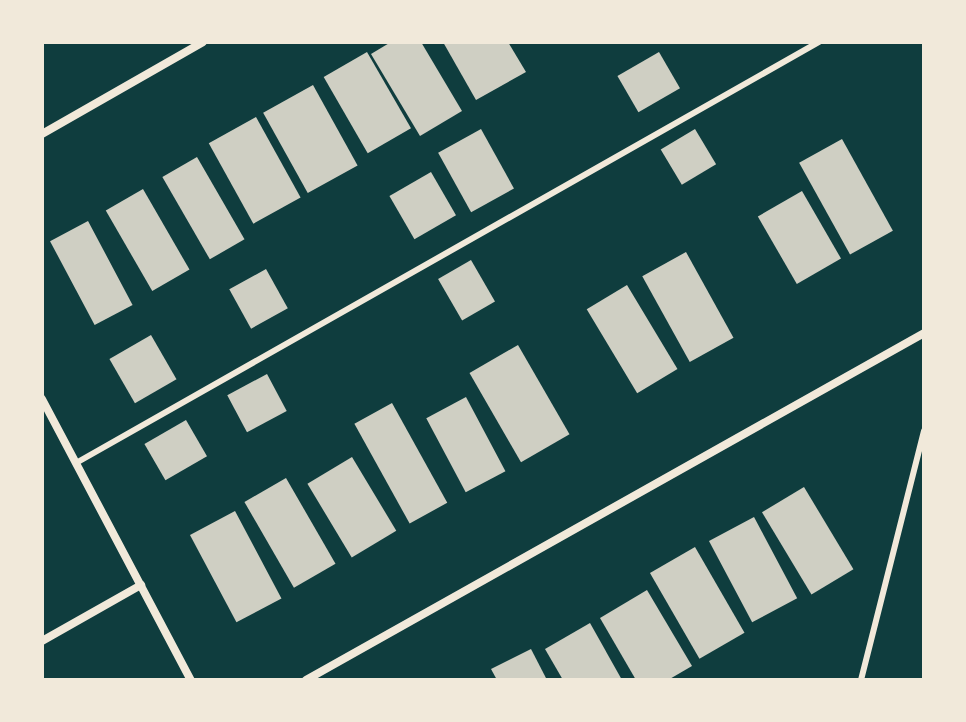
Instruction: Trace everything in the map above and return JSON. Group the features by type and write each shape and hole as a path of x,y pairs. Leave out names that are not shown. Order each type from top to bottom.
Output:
{"street":[{"path":"42,134 203,42"},
{"path":"306,680 924,333"},
{"path":"42,399 191,680"},
{"path":"42,641 141,585"}],"lane":[{"path":"76,463 819,42"},
{"path":"861,680 924,431"}],"building":[{"path":"391,42 421,42 462,111 420,136 371,54"},
{"path":"443,42 508,42 526,72 476,100"},
{"path":"367,52 411,128 368,153 324,77"},
{"path":"659,52 680,88 638,112 617,76"},
{"path":"313,85 358,165 308,193 263,113"},
{"path":"256,117 301,197 253,224 209,143"},
{"path":"481,129 514,188 471,212 438,153"},
{"path":"695,129 716,164 682,185 661,150"},
{"path":"842,139 893,231 850,255 799,163"},
{"path":"197,157 244,239 210,259 162,177"},
{"path":"431,172 456,215 414,239 389,196"},
{"path":"143,189 190,270 152,291 106,210"},
{"path":"802,191 841,259 797,284 758,216"},
{"path":"88,221 133,305 95,325 50,241"},
{"path":"686,252 734,338 690,362 642,276"},
{"path":"471,260 495,302 462,321 438,279"},
{"path":"266,269 288,308 251,329 229,289"},
{"path":"627,285 677,369 637,393 587,309"},
{"path":"151,335 177,379 135,403 109,359"},
{"path":"518,345 570,434 521,462 470,373"},
{"path":"267,374 287,411 247,432 227,395"},
{"path":"466,397 505,471 466,492 426,418"},
{"path":"392,403 447,503 410,524 354,424"},
{"path":"186,420 207,456 165,480 144,444"},
{"path":"352,457 396,531 352,557 307,484"},
{"path":"286,478 336,564 294,588 244,502"},
{"path":"804,487 853,569 811,595 762,512"},
{"path":"235,511 281,598 236,622 190,535"},
{"path":"754,517 797,598 752,622 709,541"},
{"path":"695,547 745,633 699,659 650,573"},
{"path":"647,590 692,666 668,680 636,680 600,618"},
{"path":"590,623 622,680 563,680 545,649"},
{"path":"531,649 547,680 497,680 491,669"}]}
